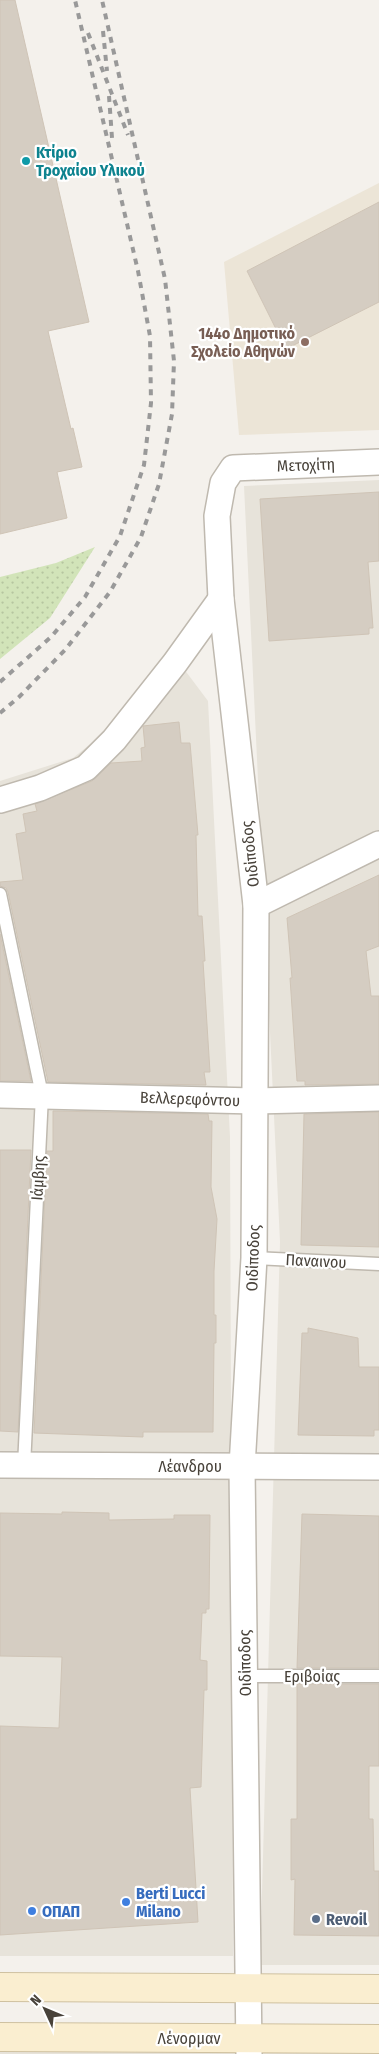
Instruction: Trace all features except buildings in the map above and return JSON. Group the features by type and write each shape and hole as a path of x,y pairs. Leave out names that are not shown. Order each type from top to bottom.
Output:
{"main road":[{"path":"0,1987 379,1989"},
{"name":"Λένορμαν","path":"0,2037 249,2046 379,2039"}],"street":[{"name":"Μετοχίτη","path":"233,468 379,462"},
{"name":"Οιδίποδος","path":"233,468 223,483 217,516 221,599 256,905 254,1258 242,1466 249,2046"},
{"path":"0,800 40,788 86,768 120,732 175,663 221,599"},
{"path":"256,905 379,844"},
{"name":"Βελλερεφόντου","path":"0,1095 255,1101 379,1098"},
{"name":"Λέανδρου","path":"12,1466 379,1467"}],"lane":[{"name":"Ιάμβης","path":"0,894 42,1095 12,1466"},
{"name":"Παναινου","path":"254,1258 379,1264"},
{"name":"Εριβοίας","path":"245,1676 379,1676"}],"shaded area":[{"name":"144ο Δημοτικό Σχολείο Αθηνών","path":"379,183 379,430 239,435 224,262"},
{"path":"379,480 379,1965 260,1965 280,1242 244,486"},
{"path":"184,669 208,701 230,1137 233,1956 0,1956 0,781 73,758"},
{"path":"0,2043 379,2044 379,2054 0,2054"}],"green space":[{"path":"95,547 50,618 0,659 0,577 56,563"}],"railway":[{"path":"0,682 51,637 85,597 120,536 144,465 151,403 150,336 138,271 75,0"},
{"path":"0,713 19,697 65,650 110,592 141,537 159,484 172,414 174,361 165,279 102,0"},
{"path":"103,31 107,71"},
{"path":"88,33 128,135"},
{"path":"109,96 112,138"}],"place":[{"name":"Κτίριο Τροχαίου Υλικού","path":"26,161"},
{"name":"144ο Δημοτικό Σχολείο Αθηνών","path":"305,342"},
{"name":"Berti Lucci Milano","path":"126,1902"},
{"name":"ΟΠΑΠ","path":"32,1911"},
{"name":"Revoil","path":"316,1919"}]}
